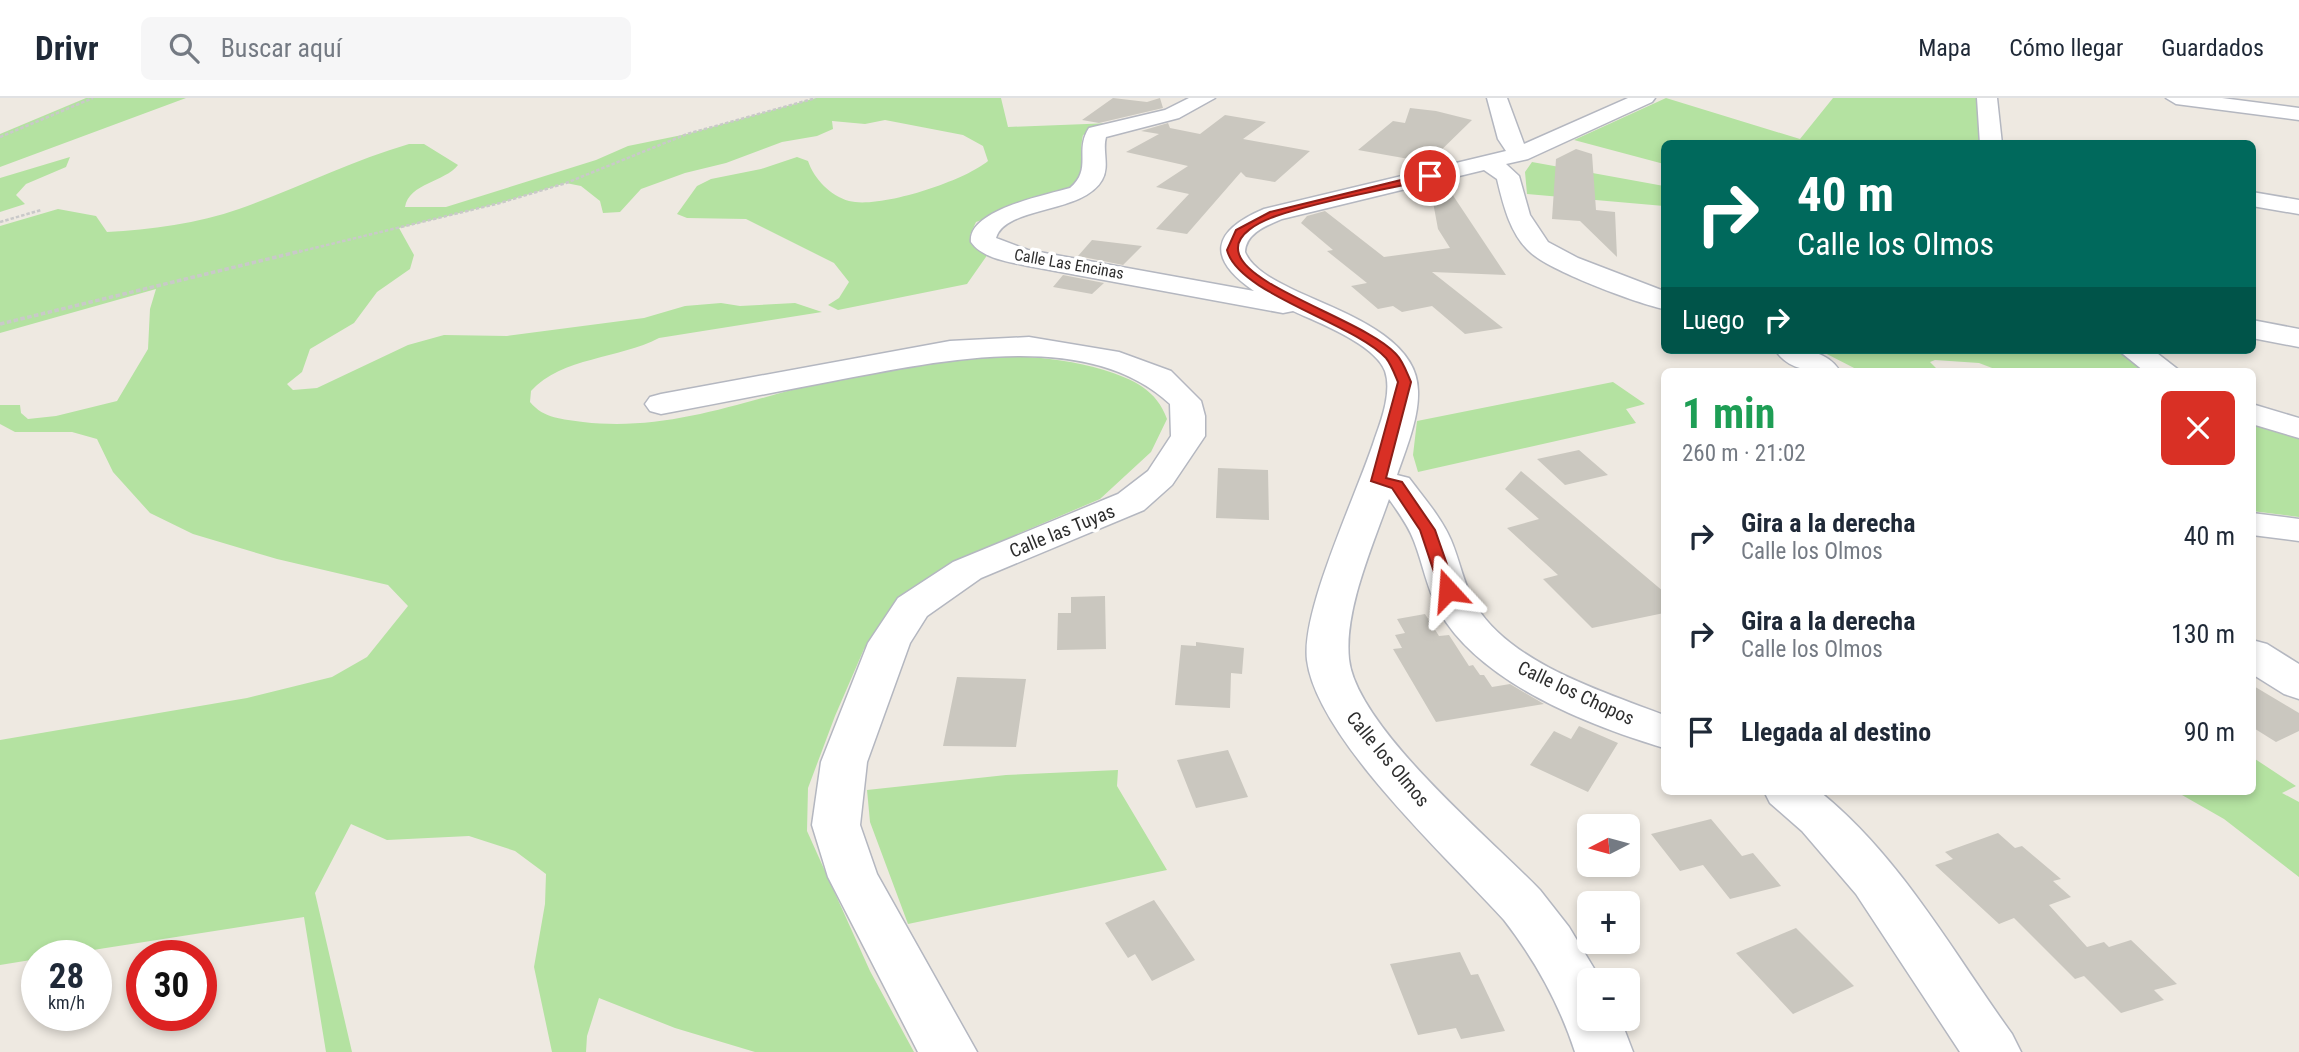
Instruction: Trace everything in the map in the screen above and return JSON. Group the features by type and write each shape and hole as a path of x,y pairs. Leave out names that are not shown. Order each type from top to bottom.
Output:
{"street":[{"name":"Calle Las Encinas","path":"1205,98 1172,114 1097,133 1094,138 1094,175 1088,186 1078,193 1000,218 987,227 982,235 984,242 1006,253 1028,258 1166,281 1323,314"},
{"path":"1497,98 1509,139 1504,158 1518,215 1539,247 1569,264 1661,300"},
{"name":"Calle los Olmos","path":"1577,986 1523,906 1429,809 1347,712 1332,681 1328,659 1329,623 1348,554 1378,481 1405,382 1391,356 1323,314 1258,281 1234,259 1232,250 1240,233 1273,214 1504,158 1645,98"},
{"path":"1987,98 1991,140"},
{"path":"2176,98 2299,114"},
{"path":"2256,200 2299,207"},
{"path":"2256,330 2299,338"},
{"name":"Calle las Tuyas","path":"661,404 950,350 1009,346 1057,348 1119,361 1160,379 1185,401 1189,416 1188,436 1160,478 1131,502 967,570 912,607 889,643 844,762 836,825 853,877 948,1052"},
{"path":"1797,354 1820,368"},
{"path":"2139,354 2160,368"},
{"path":"2256,415 2299,428"},
{"name":"Calle los Chopos","path":"1378,481 1396,485 1427,530 1448,590 1461,614 1481,639 1504,659 1530,673 1661,731"},
{"path":"2256,525 2299,530"},
{"path":"2256,657 2299,684"},
{"path":"1792,795 1809,807 1843,843 1901,917 1992,1052"},
{"path":"1597,1031 1604,1052"}],"path":[{"path":"0,137 93,98"},
{"path":"0,324 500,203 566,183 687,134 816,98"},
{"path":"0,222 41,211"}],"green space":[{"path":"86,98 186,98 0,167 0,134"},
{"path":"816,98 1001,98 1008,127 1112,123 1083,135 1081,173 1073,186 1065,192 976,222 970,235 972,244 988,254 967,284 838,310 828,305 839,298 849,282 834,263 746,219 687,218 677,214 697,186 711,179 761,169 797,157 808,161 824,186 842,199 880,201 942,185 976,169 988,161 983,146 963,135 885,120 865,124 832,121 833,129 817,136 782,142 726,163 685,173 641,189 620,212 603,213 600,201 581,186 566,183 500,203 399,228 414,255 410,269 377,292 354,323 310,349 302,372 287,384 293,390 317,388 408,345 444,335 507,336 644,318 685,306 795,303 822,312 659,338 558,371 531,391 530,402 541,412 561,419 614,424 644,423 704,413 851,376 941,361 1003,356 1044,358 1104,370 1143,387 1157,400 1167,419 1151,452 1100,499 992,545 935,573 910,590 864,649 808,788 807,831 870,971 914,1052 755,1052 675,1028 599,998 587,1036 586,1052 552,1052 534,967 545,904 546,874 515,851 469,836 387,840 351,824 315,893 352,1052 326,1052 304,917 157,940 126,940 126,945 112,947 112,940 21,940 21,962 0,965 0,740 247,698 332,677 367,657 408,606 388,585 277,559 193,534 150,513 113,472 97,439 72,432 15,432 0,424 0,405 20,405 21,413 28,419 56,416 117,401 148,349 150,309 156,289 0,333 0,226 58,209 96,216 107,232 191,222 239,209 409,144 424,144 458,165 413,193 405,207 446,207 596,160 628,146 687,134"},
{"path":"1666,98 1800,139 1833,98 1977,98 1982,140 1661,140 1661,163 1574,140"},
{"path":"70,157 66,167 26,184 16,195 25,204 0,212 0,178"},
{"path":"1532,162 1661,185 1661,206 1527,194 1525,172"},
{"path":"1827,354 2124,354 2144,368 1992,368 1979,363 1935,360 1930,362 1936,368 1854,368"},
{"path":"1613,382 1645,404 1626,409 1636,423 1418,472 1413,455 1417,421"},
{"path":"2256,421 2299,435 2299,517 2256,512"},
{"path":"2256,760 2296,786 2282,793 2299,802 2299,877 2224,819 2182,795 2256,795"},
{"path":"1118,770 1117,786 1167,870 908,924 870,822 867,790 1006,775"}],"building":[{"path":"1113,98 1147,102 1160,98 1163,108 1099,123 1082,120"},
{"path":"1410,108 1472,120 1430,161 1433,166 1427,167 1426,162 1358,150 1393,121 1405,123"},
{"path":"1225,115 1266,122 1243,139 1310,151 1275,182 1246,177 1241,172 1187,234 1156,229 1189,194 1156,187 1188,166 1126,152 1159,134 1141,131 1168,123 1170,128 1200,134"},
{"path":"1576,149 1592,154 1596,210 1615,212 1617,257 1580,221 1552,219 1556,159"},
{"path":"1444,182 1506,275 1432,272 1503,328 1465,334 1432,306 1402,312 1393,306 1378,309 1351,286 1367,283 1327,251 1333,250 1301,223 1307,216 1325,211 1384,257 1450,248 1438,229 1430,186"},
{"path":"1092,240 1142,246 1123,265 1078,256"},
{"path":"1063,275 1104,283 1092,294 1053,287"},
{"path":"1579,450 1608,475 1565,485 1537,459"},
{"path":"1218,468 1268,470 1269,520 1216,518"},
{"path":"1521,471 1661,589 1661,614 1592,628 1543,579 1558,575 1507,528 1539,519 1505,489"},
{"path":"1105,596 1106,649 1057,650 1058,613 1071,613 1071,597"},
{"path":"1425,614 1439,636 1449,635 1469,666 1473,665 1480,675 1484,675 1492,687 1510,684 1544,704 1436,722 1393,649 1402,648 1395,635 1405,633 1397,619"},
{"path":"1196,642 1244,648 1242,674 1231,673 1230,708 1175,705 1181,645 1196,646"},
{"path":"957,677 1026,679 1016,747 943,746"},
{"path":"2256,687 2299,713 2299,731 2276,742 2256,730"},
{"path":"1579,726 1618,743 1588,792 1530,765 1554,731 1571,739"},
{"path":"1228,750 1248,797 1196,808 1177,760"},
{"path":"1711,819 1742,856 1753,853 1781,886 1730,899 1703,865 1680,871 1651,834"},
{"path":"1998,833 2015,848 2022,846 2061,879 2053,881 2071,897 2049,905 2087,947 2104,942 2109,947 2131,940 2177,984 2154,990 2164,1000 2121,1013 2084,976 2075,979 2014,918 1999,924 1935,865 1953,859 1945,852"},
{"path":"1154,900 1195,960 1152,981 1135,954 1128,958 1105,923"},
{"path":"1796,928 1854,986 1793,1014 1736,953"},
{"path":"1460,952 1471,975 1478,974 1505,1031 1461,1039 1456,1028 1418,1035 1390,964"}],"route":[{"path":"1430,176 1273,214 1247,226 1240,233 1232,250 1234,259 1258,281 1370,340 1391,356 1400,370 1405,382 1402,401 1378,481 1396,485 1427,530 1448,590"}]}
